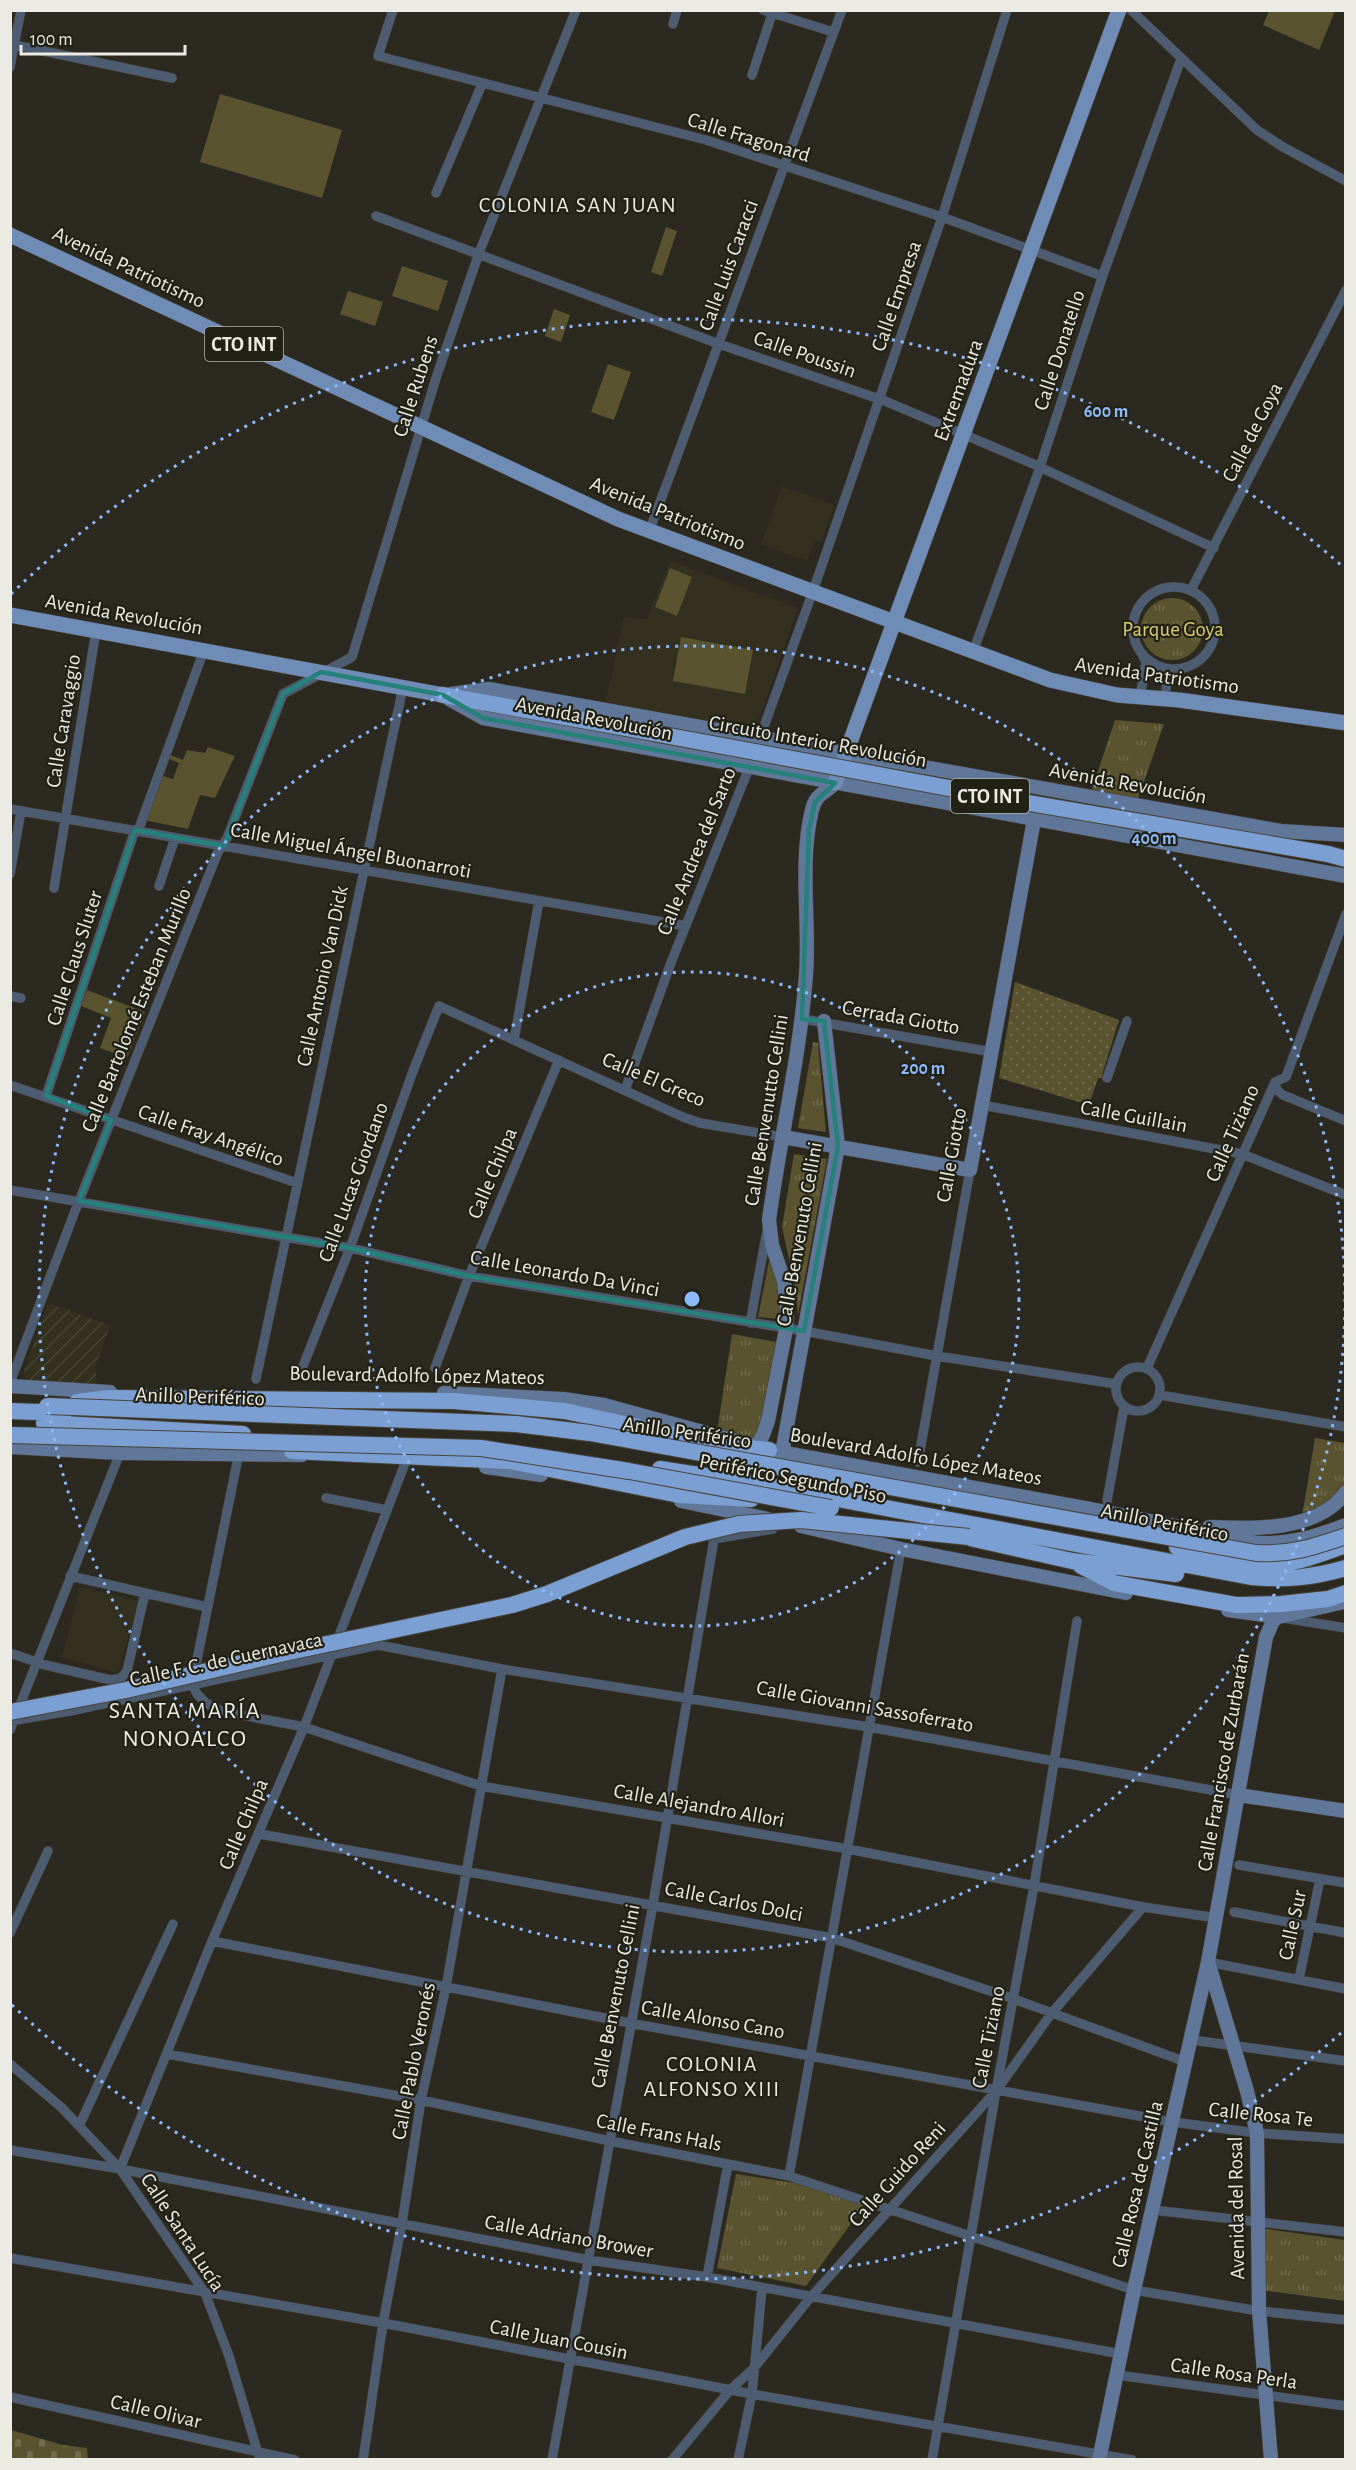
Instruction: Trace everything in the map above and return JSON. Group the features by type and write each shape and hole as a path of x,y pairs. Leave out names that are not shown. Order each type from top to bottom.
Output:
{"highway":[{"name":"Circuito Interior Revolución","path":"443,695 1029,803 1328,854"},
{"name":"CTO INT","path":"1328,854 1346,853"},
{"path":"1328,854 1346,859"},
{"path":"47,1406 108,1398 454,1401 565,1411 771,1455"},
{"name":"Periférico Segundo Piso","path":"10,1404 516,1424 590,1433 1256,1553 1281,1554 1310,1548 1346,1536"},
{"name":"Anillo Periférico","path":"10,1411 513,1430 771,1455 1255,1562 1282,1563 1307,1558 1346,1545"},
{"name":"Anillo Periférico","path":"10,1421 513,1446 764,1485 1251,1577 1289,1580 1346,1568"},
{"path":"123,1428 173,1445 510,1461 679,1495 831,1508"},
{"name":"Periférico Segundo Piso","path":"10,1435 481,1448 629,1471 831,1508 1072,1561 1272,1587 1290,1586 1346,1573"},
{"path":"11,1721 126,1690 512,1605 547,1594 685,1537 739,1524 801,1520 969,1538"},
{"path":"1072,1561 1114,1583 1237,1605 1281,1605 1328,1599 1346,1593"}],"main road":[{"name":"Extremadura","path":"835,783 1119,10"},
{"name":"Avenida Patriotismo","path":"10,235 649,532 973,652 1050,680 1086,690 1346,723"},
{"name":"Avenida Revolución","path":"10,615 443,695 483,718 1346,876"},
{"name":"Avenida Revolución","path":"443,695 489,689 1281,831 1346,835"},
{"name":"Calle Benvenutto Cellini","path":"771,1455 763,1435 768,1421 786,1329 787,1296 772,1245 770,1220 803,1019 807,951 809,829 818,796 835,783"},
{"name":"Calle Giotto","path":"970,1170 1034,820"},
{"name":"Calle Benvenuto Cellini","path":"771,1455 804,1331 838,1146 824,1021"},
{"name":"Calle El Greco","path":"783,1137 970,1170"},
{"name":"Boulevard Adolfo López Mateos","path":"10,1384 92,1392 292,1395 442,1393 562,1399 604,1405 771,1455 1258,1543 1282,1544 1307,1539 1346,1525"},
{"path":"10,1447 120,1454 239,1453 407,1458 511,1470 722,1509 901,1549 1084,1586 1278,1617 1346,1601"},
{"path":"1150,1522 1212,1527 1284,1524 1311,1519 1327,1512 1346,1492"},
{"name":"Calle Francisco de Zurbarán","path":"1217,1918 1266,1637 1278,1617"},
{"name":"Calle Giovanni Sassoferrato","path":"1238,1795 1346,1811"},
{"name":"Calle Rosa de Castilla","path":"1100,2457 1134,2290 1192,2040 1217,1918"},
{"name":"Avenida del Rosal","path":"1208,1962 1247,2091 1257,2133 1259,2311 1271,2460"}],"street":[{"path":"10,67 12,45 21,10"},
{"name":"Calle Fragonard","path":"393,10 378,56 706,141 942,217 1102,276"},
{"name":"Calle Rubens","path":"321,672 352,657 420,426 479,254 576,10"},
{"path":"673,24 677,10"},
{"name":"Calle Luis Caracci","path":"649,532 842,10"},
{"name":"Calle Empresa","path":"813,591 942,217 1007,10"},
{"path":"1131,10 1266,136 1346,181"},
{"path":"752,75 767,12 834,32"},
{"path":"12,45 172,78"},
{"name":"Calle Donatello","path":"973,652 1040,467 1102,276 1181,59"},
{"path":"436,193 482,84"},
{"name":"Calle Poussin","path":"376,216 719,344 880,399 1040,467 1214,548"},
{"name":"Calle de Goya","path":"1191,591 1346,290"},
{"path":"1140,697 1146,662 1135,644 1132,629 1135,615 1142,602 1152,593 1166,588 1180,587 1201,597 1211,610 1215,626 1210,650 1198,662 1183,669 1168,670 1157,666 1143,656"},
{"name":"Calle Andrea del Sarto","path":"625,1090 686,926 749,768 813,591"},
{"name":"Calle Caravaggio","path":"54,888 96,630"},
{"name":"Calle Claus Sluter","path":"46,1096 137,831 204,650"},
{"path":"1165,699 1168,670"},
{"name":"Calle Bartolomé Esteban Murillo","path":"10,1384 111,1120 227,838 283,694 321,672"},
{"name":"Calle Antonio Van Dick","path":"256,1378 403,687"},
{"name":"Calle Miguel Ángel Buonarroti","path":"10,809 686,926"},
{"path":"10,874 21,811"},
{"path":"159,886 175,838"},
{"path":"514,1040 539,901"},
{"name":"Calle Tiziano","path":"1147,1368 1275,1082 1286,1077 1346,914"},
{"name":"Calle El Greco","path":"439,1006 700,1123 783,1137"},
{"name":"Calle Lucas Giordano","path":"301,1371 350,1248 412,1071 439,1006"},
{"name":"Cerrada Giotto","path":"803,1019 992,1052"},
{"path":"1107,1078 1127,1021"},
{"name":"Calle Chilpa","path":"435,1368 469,1276 559,1060"},
{"path":"1275,1082 1277,1090 1283,1095 1346,1121"},
{"name":"Calle Fray Angélico","path":"10,1084 297,1183"},
{"name":"Calle Guillain","path":"982,1105 1242,1154 1346,1195"},
{"name":"Calle Giotto","path":"918,1462 970,1170"},
{"name":"Calle Leonardo Da Vinci","path":"10,1190 350,1248 469,1276 804,1331 937,1356 1116,1384"},
{"name":"Calle Benvenuto Cellini","path":"750,1323 770,1220"},
{"path":"1135,1366 1147,1368 1158,1378 1160,1395 1156,1403 1141,1412 1132,1411 1124,1407 1117,1396 1116,1384 1126,1369 1135,1366"},
{"path":"1160,1395 1346,1427"},
{"path":"1107,1501 1124,1407"},
{"path":"192,1684 239,1453"},
{"path":"11,1721 37,1663 120,1454"},
{"name":"Calle Chilpa","path":"120,2169 212,1941 260,1834 304,1727 407,1458"},
{"path":"326,1498 387,1510"},
{"name":"Calle Benvenuto Cellini","path":"552,2460 689,1697 711,1537 806,1527"},
{"path":"789,2176 901,1549"},
{"path":"70,1576 207,1607"},
{"path":"10,1653 37,1663 111,1680 121,1678 127,1671 146,1593"},
{"path":"1278,1617 1346,1628"},
{"name":"Calle Tiziano","path":"932,2460 1034,1886 1077,1621"},
{"name":"Calle F. C. de Cuernavaca","path":"11,1721 378,1645"},
{"name":"Calle Giovanni Sassoferrato","path":"378,1645 502,1669 869,1727 1238,1795"},
{"name":"Calle Pablo Veronés","path":"363,2460 383,2323 402,2223 421,2100 446,1987 502,1669"},
{"name":"Calle Alejandro Allori","path":"192,1684 197,1694 206,1703 221,1711 304,1727 481,1786 848,1849 1143,1907 1217,1918"},
{"name":"Calle Carlos Dolci","path":"260,1834 832,1938 1186,2062"},
{"path":"10,1933 48,1851"},
{"path":"1239,1865 1346,1883"},
{"name":"Calle Sur","path":"1299,1979 1320,1879"},
{"name":"Calle Guido Reni","path":"672,2460 730,2390 754,2368 810,2298 996,2091 1051,2014 1143,1907"},
{"path":"1234,1912 1346,1933"},
{"path":"79,2126 173,1924"},
{"name":"Calle Alonso Cano","path":"212,1941 630,2023 1172,2122"},
{"path":"1208,1962 1346,1989"},
{"path":"1192,2040 1346,2061"},
{"name":"Calle Frans Hals","path":"166,2054 421,2100 610,2141 789,2176 1134,2290 1259,2311 1346,2320"},
{"name":"Calle Santa Lucía","path":"10,2064 61,2107 120,2169 205,2293 229,2356 260,2456"},
{"name":"Calle Rosa Te","path":"1172,2122 1257,2133 1346,2139"},
{"name":"Calle Adriano Brower","path":"10,2150 120,2169 589,2260 707,2277 810,2298 1121,2354"},
{"path":"707,2277 728,2164"},
{"path":"1153,2210 1346,2232"},
{"name":"Calle Juan Cousin","path":"10,2258 383,2323 730,2390 938,2425 1100,2457 1131,2460"},
{"path":"738,2460 752,2394 762,2288"},
{"name":"Calle Rosa Perla","path":"1117,2376 1346,2406"},
{"name":"Calle Olivar","path":"10,2397 260,2456 295,2460"}],"highlighted area":[{"path":"321,672 443,695 483,718 835,783 815,802 809,829 802,1019 824,1021 838,1146 804,1331 469,1276 350,1248 79,1201 111,1120 46,1096 135,830 224,846 283,694"}],"shaded area":[{"path":"782,486 834,505 821,542 815,540 807,561 761,544"},
{"path":"670,561 798,608 755,731 605,704 624,617 647,619"},
{"path":"48,1303 110,1325 96,1365 96,1387 29,1382 23,1374"},
{"path":"80,1587 139,1601 118,1673 62,1657"}],"green space":[{"path":"1269,10 1335,11 1319,50 1263,25"},
{"path":"220,94 342,130 322,198 200,162"},
{"path":"666,227 677,231 662,276 651,272"},
{"path":"402,266 448,281 438,311 392,296"},
{"path":"348,291 383,302 375,326 340,314"},
{"path":"554,309 570,315 561,342 545,336"},
{"path":"608,364 631,372 614,420 591,412"},
{"path":"670,568 692,577 677,616 655,607"},
{"name":"Parque Goya","path":"1166,598 1178,598 1194,607 1201,617 1203,629 1201,641 1194,651 1178,660 1166,660 1155,655 1146,646 1141,635 1141,623 1146,612 1155,603"},
{"path":"681,637 753,650 745,694 673,681"},
{"path":"1115,720 1164,724 1138,799 1091,792"},
{"path":"208,747 235,756 215,798 200,795 188,829 144,820 160,775 173,779 179,763 167,758 168,754 183,760 187,750 205,753"},
{"path":"1015,982 1119,1020 1101,1078 1098,1078 1089,1105 999,1078"},
{"path":"87,990 145,1012 127,1058 100,1048 111,1018 81,1006"},
{"path":"813,1042 818,1043 826,1132 798,1128"},
{"path":"794,1154 827,1159 798,1315 795,1286 782,1227"},
{"path":"771,1251 781,1297 780,1319 758,1317"},
{"path":"732,1334 776,1342 763,1421 754,1439 717,1432"},
{"path":"1315,1438 1345,1443 1344,1483 1337,1497 1302,1517"},
{"path":"736,2174 795,2183 865,2204 806,2286 717,2268"},
{"path":"1260,2228 1345,2240 1345,2301 1261,2290"},
{"path":"11,2430 63,2445 87,2448 88,2459 11,2459"}],"district":[{"name":"COLONIA SAN JUAN","path":"578,204"},
{"name":"SANTA MARÍA NONOALCO","path":"185,1724"},
{"name":"COLONIA ALFONSO XIII","path":"712,2076"}]}
